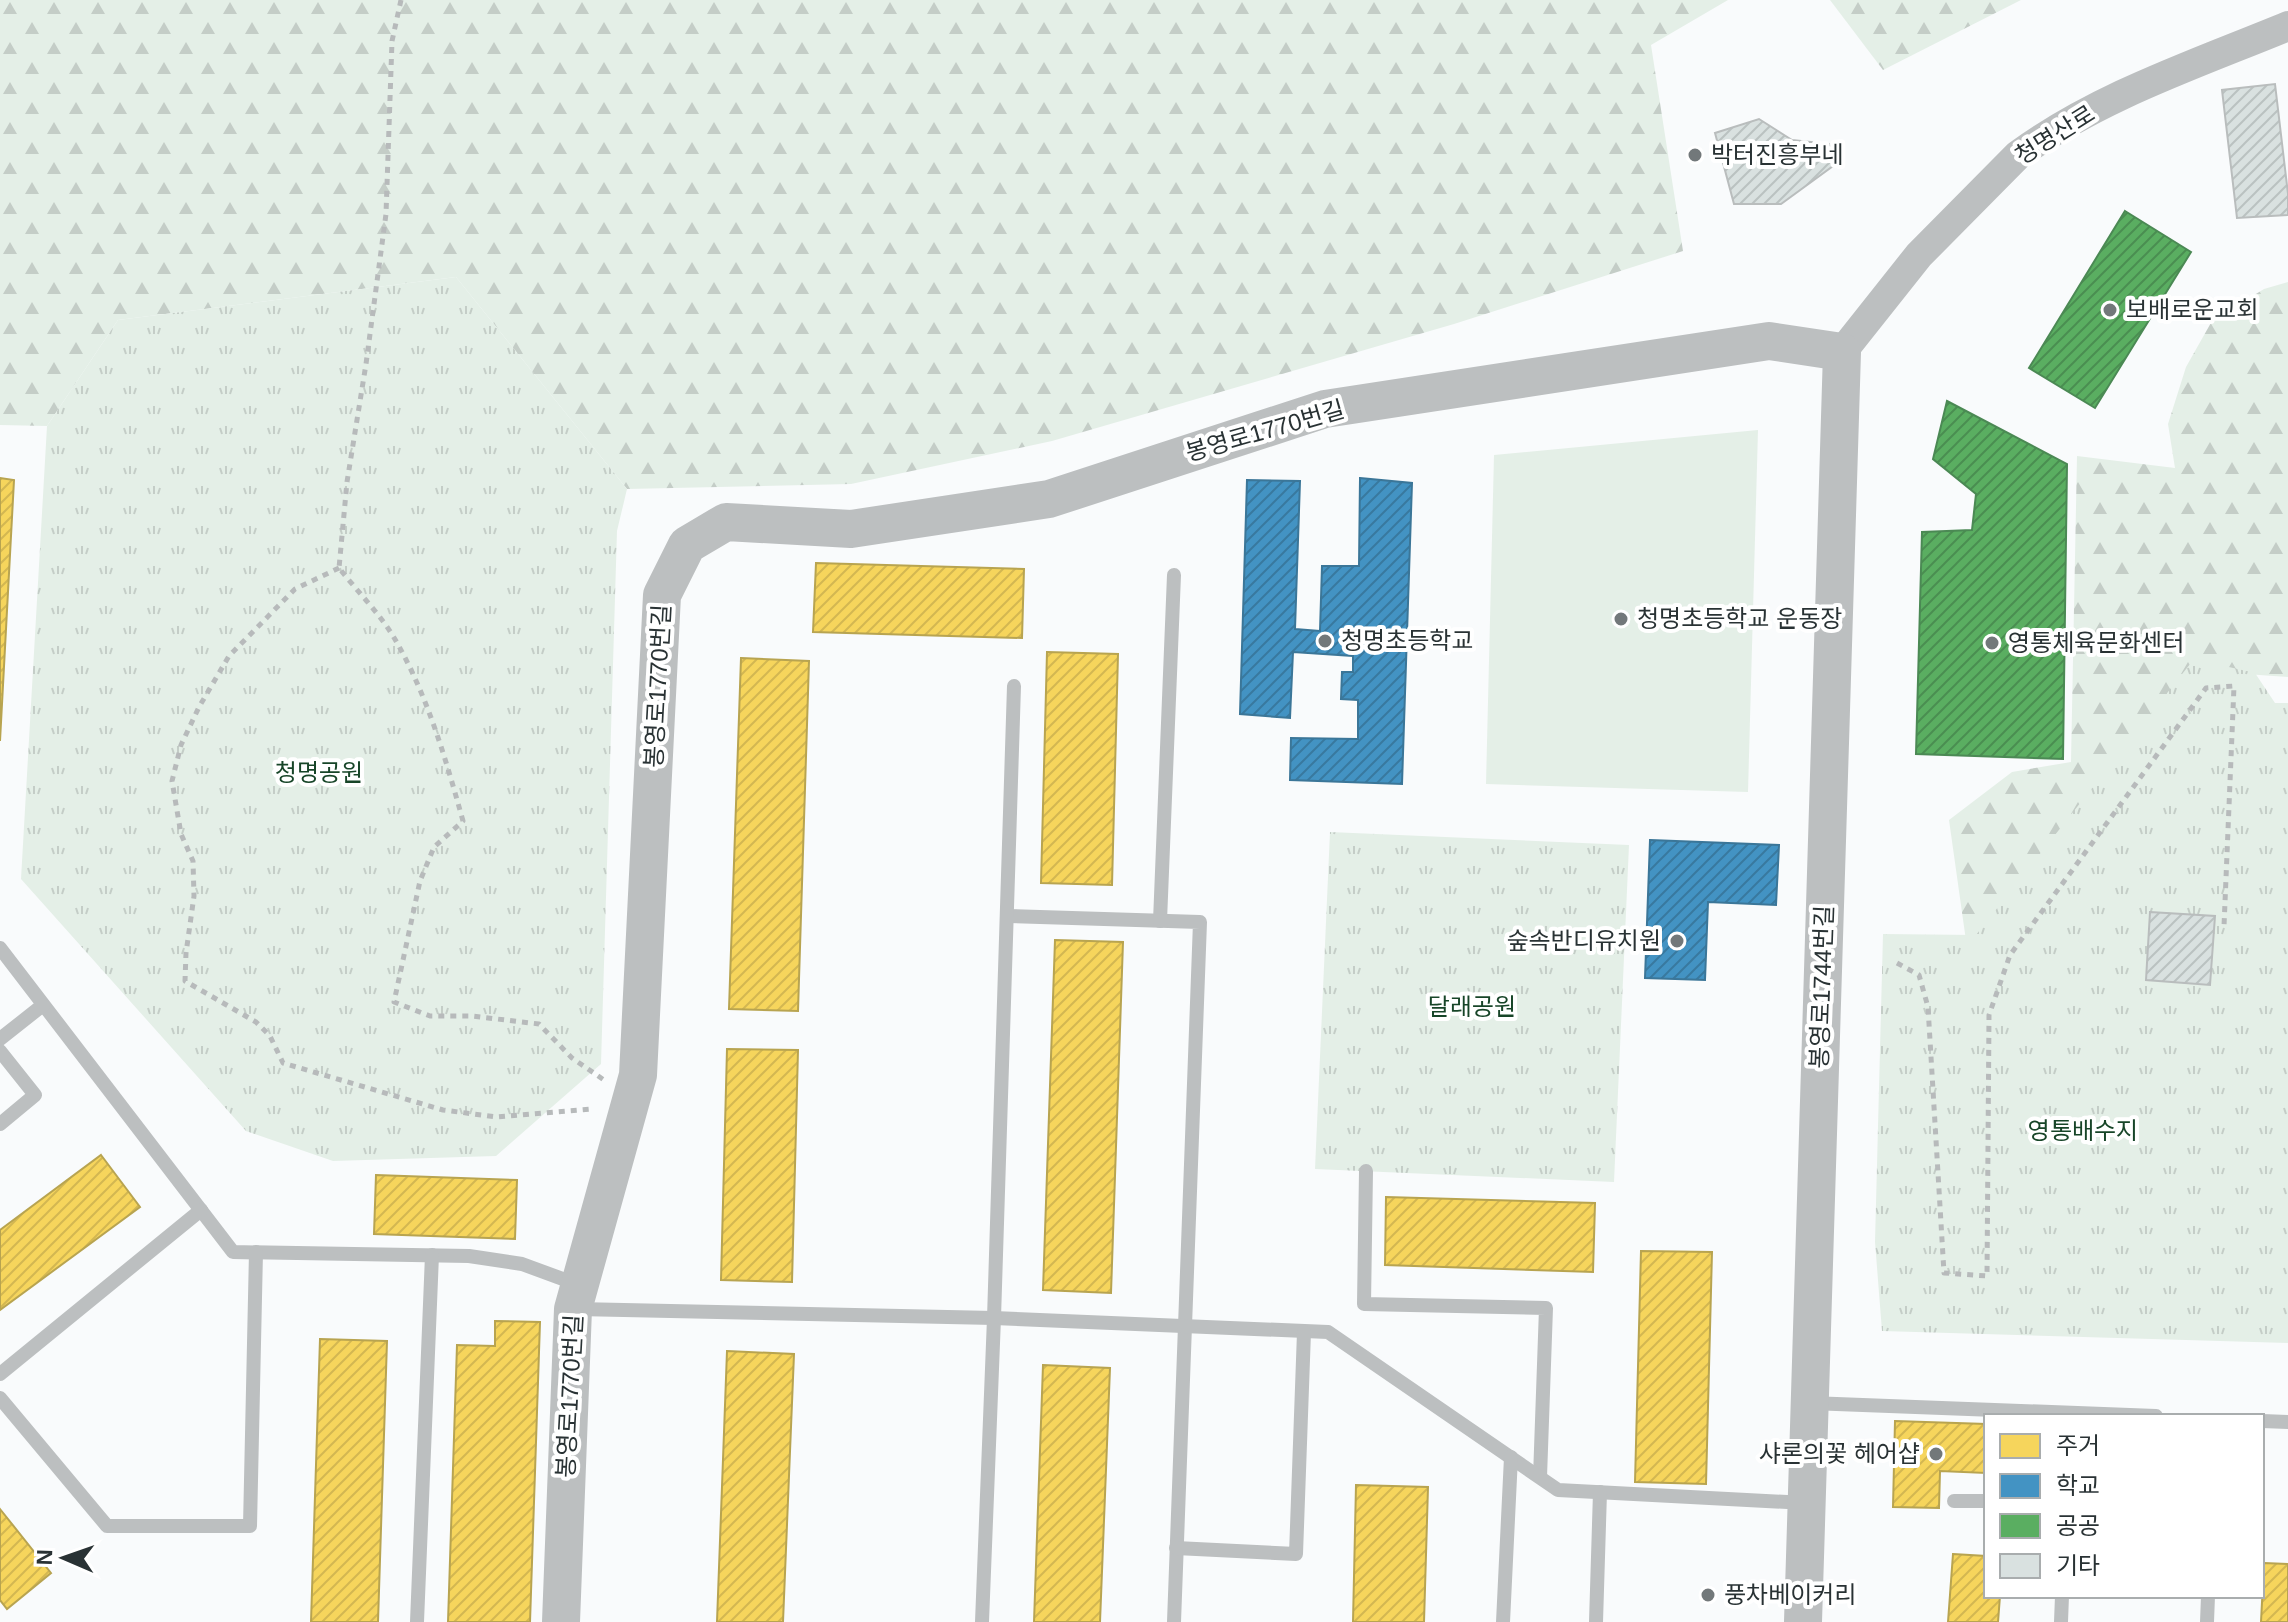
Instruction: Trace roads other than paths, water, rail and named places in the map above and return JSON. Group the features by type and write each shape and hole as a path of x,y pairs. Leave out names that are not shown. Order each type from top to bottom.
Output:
{"street":[{"name":"청명산로","path":"1842,352 1919,255 2018,155 2135,88 2288,26"},
{"name":"봉영로1770번길","path":"561,1622 576,1297 638,1075 662,595 687,545 726,522 851,529 1049,499 1325,409 1769,341 1842,352"},
{"name":"봉영로1744번길","path":"1803,1622 1842,352"}],"lane":[{"path":"1160,921 1174,575"},
{"path":"982,1622 1014,686"},
{"path":"1008,916 1200,922 1174,1622"},
{"path":"0,948 233,1252 469,1256 522,1264 576,1297 1328,1332 1558,1490 1806,1503"},
{"path":"0,1039 43,1005"},
{"path":"0,1051 35,1095 0,1124"},
{"path":"1366,1171 1364,1304 1546,1308 1540,1477"},
{"path":"0,1374 201,1210"},
{"path":"0,1398 107,1526 250,1526 256,1252"},
{"path":"417,1622 432,1255"},
{"path":"1176,1548 1296,1554 1304,1332"},
{"path":"1810,1403 2077,1414"},
{"path":"2264,1421 2288,1422"},
{"path":"1503,1622 1511,1457"},
{"path":"1596,1622 1600,1492"},
{"path":"1954,1501 1984,1501"},
{"path":"2061,1622 2062,1598"},
{"path":"2207,1622 2208,1598"}],"place":[{"name":"박터진흥부네","path":"1695,155"},
{"name":"보배로운교회","path":"2110,310"},
{"name":"청명초등학교 운동장","path":"1621,619"},
{"name":"청명초등학교","path":"1325,641"},
{"name":"영통체육문화센터","path":"1992,643"},
{"name":"숲속반디유치원","path":"1677,941"},
{"name":"샤론의꽃 헤어샵","path":"1936,1454"},
{"name":"풍차베이커리","path":"1708,1595"}],"park label":[{"name":"청명공원","path":"319,773"},
{"name":"달래공원","path":"1472,1007"},
{"name":"영통배수지","path":"2083,1131"}]}
